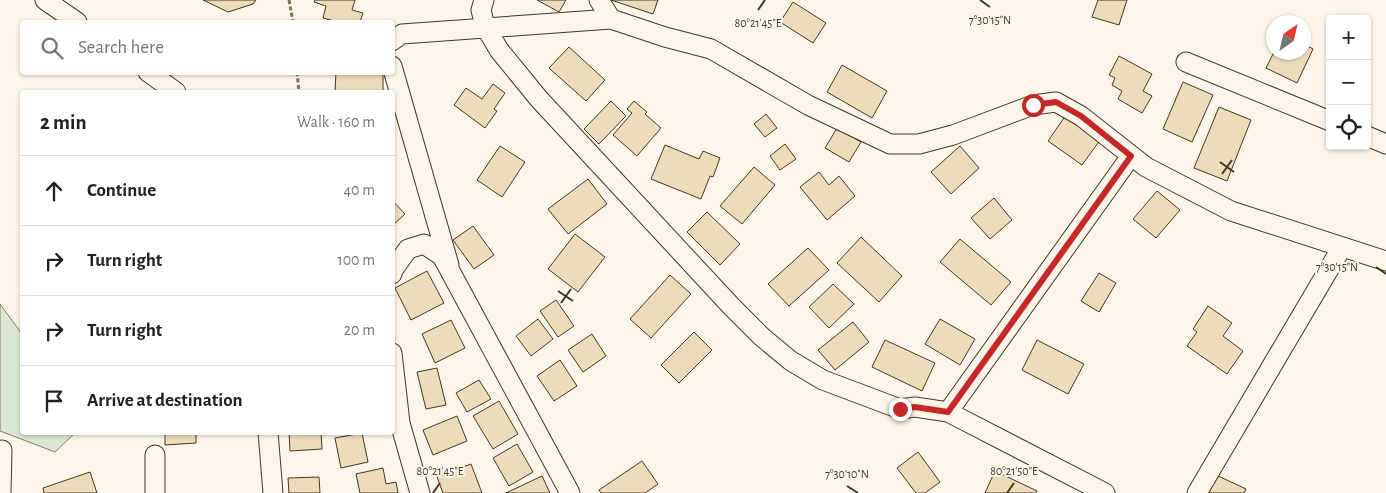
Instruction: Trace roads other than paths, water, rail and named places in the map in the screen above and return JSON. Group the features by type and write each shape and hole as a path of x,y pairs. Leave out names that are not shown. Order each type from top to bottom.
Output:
{"street":[{"path":"45,0 74,20"},
{"path":"484,0 481,10 486,29 499,50 539,99 731,306 762,337 791,361 823,380 900,409 915,407 948,412 1105,493"},
{"path":"599,0 610,19"},
{"path":"395,39 402,34 610,19 665,37 711,49 808,105 890,144 919,144 953,135 1033,105 1056,102 1081,116 1146,167 1231,210 1386,261"},
{"path":"1186,62 1326,119"},
{"path":"152,75 173,90"},
{"path":"395,75 452,276"},
{"path":"1371,138 1386,144"},
{"path":"948,412 1131,156"},
{"path":"395,267 408,249 424,244 442,256 570,493"},
{"path":"1197,493 1342,247"},
{"path":"395,379 400,423 420,493"},
{"path":"268,435 273,493"},
{"path":"0,493 2,450"},
{"path":"155,455 155,493"}]}
